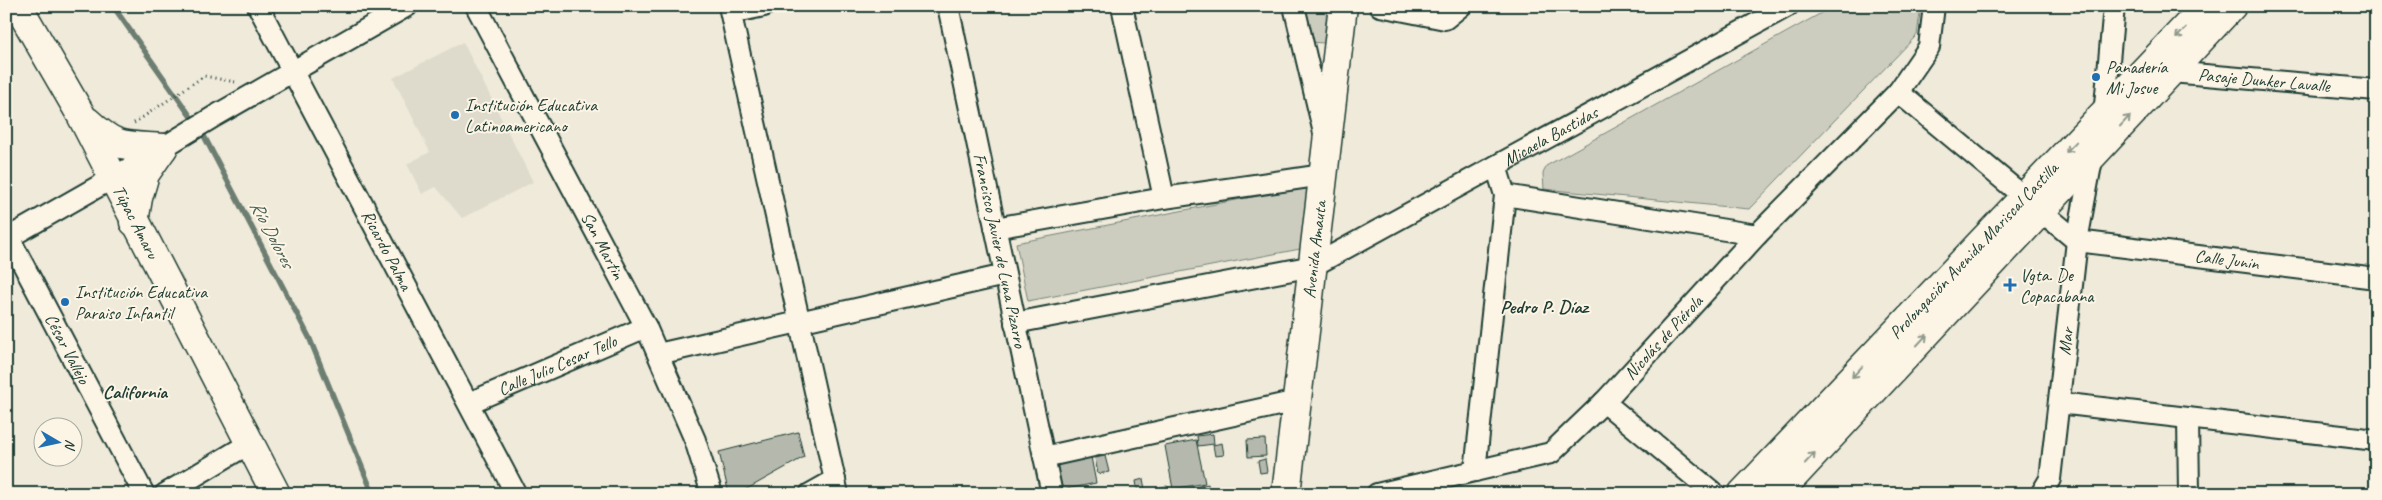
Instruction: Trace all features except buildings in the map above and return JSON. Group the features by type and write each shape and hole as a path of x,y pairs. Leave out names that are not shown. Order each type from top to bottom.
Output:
{"main road":[{"name":"Túpac Amaru","path":"18,6 81,116 276,494"},
{"name":"Avenida Amauta","path":"1286,494 1343,6"},
{"name":"Prolongación Avenida Mariscal Castilla","path":"1742,494 2032,204 2092,157 2163,66 2206,6"},
{"name":"Prolongación Avenida Mariscal Castilla","path":"1777,494 2032,204 2105,112 2163,66 2232,6"},
{"path":"81,116 104,137 118,145 167,146"},
{"path":"134,222 145,174 167,146"}],"street":[{"name":"Ricardo Palma","path":"258,6 516,494"},
{"path":"7,236 113,178 215,116 294,73 407,6"},
{"name":"San Martin","path":"476,6 646,327 695,440 712,494"},
{"path":"764,6 730,10 837,487 810,494"},
{"name":"Francisco Javier de Luna Pizarro","path":"948,6 1052,494"},
{"path":"1122,6 1164,198"},
{"path":"1294,6 1326,144"},
{"path":"1380,6 1445,19 1461,6"},
{"name":"Micaela Bastidas","path":"1015,323 1313,266 1788,6"},
{"name":"Nicolás de Piérola","path":"1377,494 1551,453 1604,402 1757,236 1898,92 1929,47 1934,6"},
{"path":"2092,157 2105,112 2114,6"},
{"name":"Pasaje Dunker Lavalle","path":"2163,66 2376,90"},
{"path":"1898,92 2077,242"},
{"name":"Mar","path":"2041,494 2050,479 2077,242 2092,157"},
{"path":"1475,471 1505,195 1496,166"},
{"path":"995,228 1164,198 1323,175"},
{"path":"1505,195 1757,236"},
{"name":"César Vallejo","path":"7,236 144,494"},
{"name":"Calle Junin","path":"2077,242 2376,278"},
{"path":"658,354 1005,275"},
{"name":"Calle Julio Cesar Tello","path":"469,403 646,327"},
{"path":"1044,457 1297,402"},
{"path":"1604,402 1715,494"},
{"path":"2059,403 2376,440"},
{"path":"2188,418 2189,494"},
{"path":"165,494 250,443"}],"path":[{"path":"144,116 204,76"}],"shaded area":[{"path":"1301,6 1327,6 1324,43 1308,42"},
{"path":"1834,6 1921,6 1917,35 1749,209 1544,189 1543,174 1546,166"},
{"name":"Institución Educativa Latinoamericano","path":"463,42 533,182 462,218 436,187 422,194 407,164 430,152 393,78"},
{"path":"1308,186 1300,249 1028,301 1016,243"}],"waterway":[{"name":"Río Dolores","path":"113,6 203,134 309,337 373,494"}],"place":[{"name":"Panadería Mi Josue","path":"2096,77"},
{"name":"Institución Educativa Latinoamericano","path":"455,115"},
{"name":"Vgta. De Copacabana","path":"2010,285"},
{"name":"Institución Educativa Paraiso Infantil","path":"65,302"}],"district":[{"name":"Pedro P. Díaz","path":"1544,307"},
{"name":"California","path":"135,392"}]}
